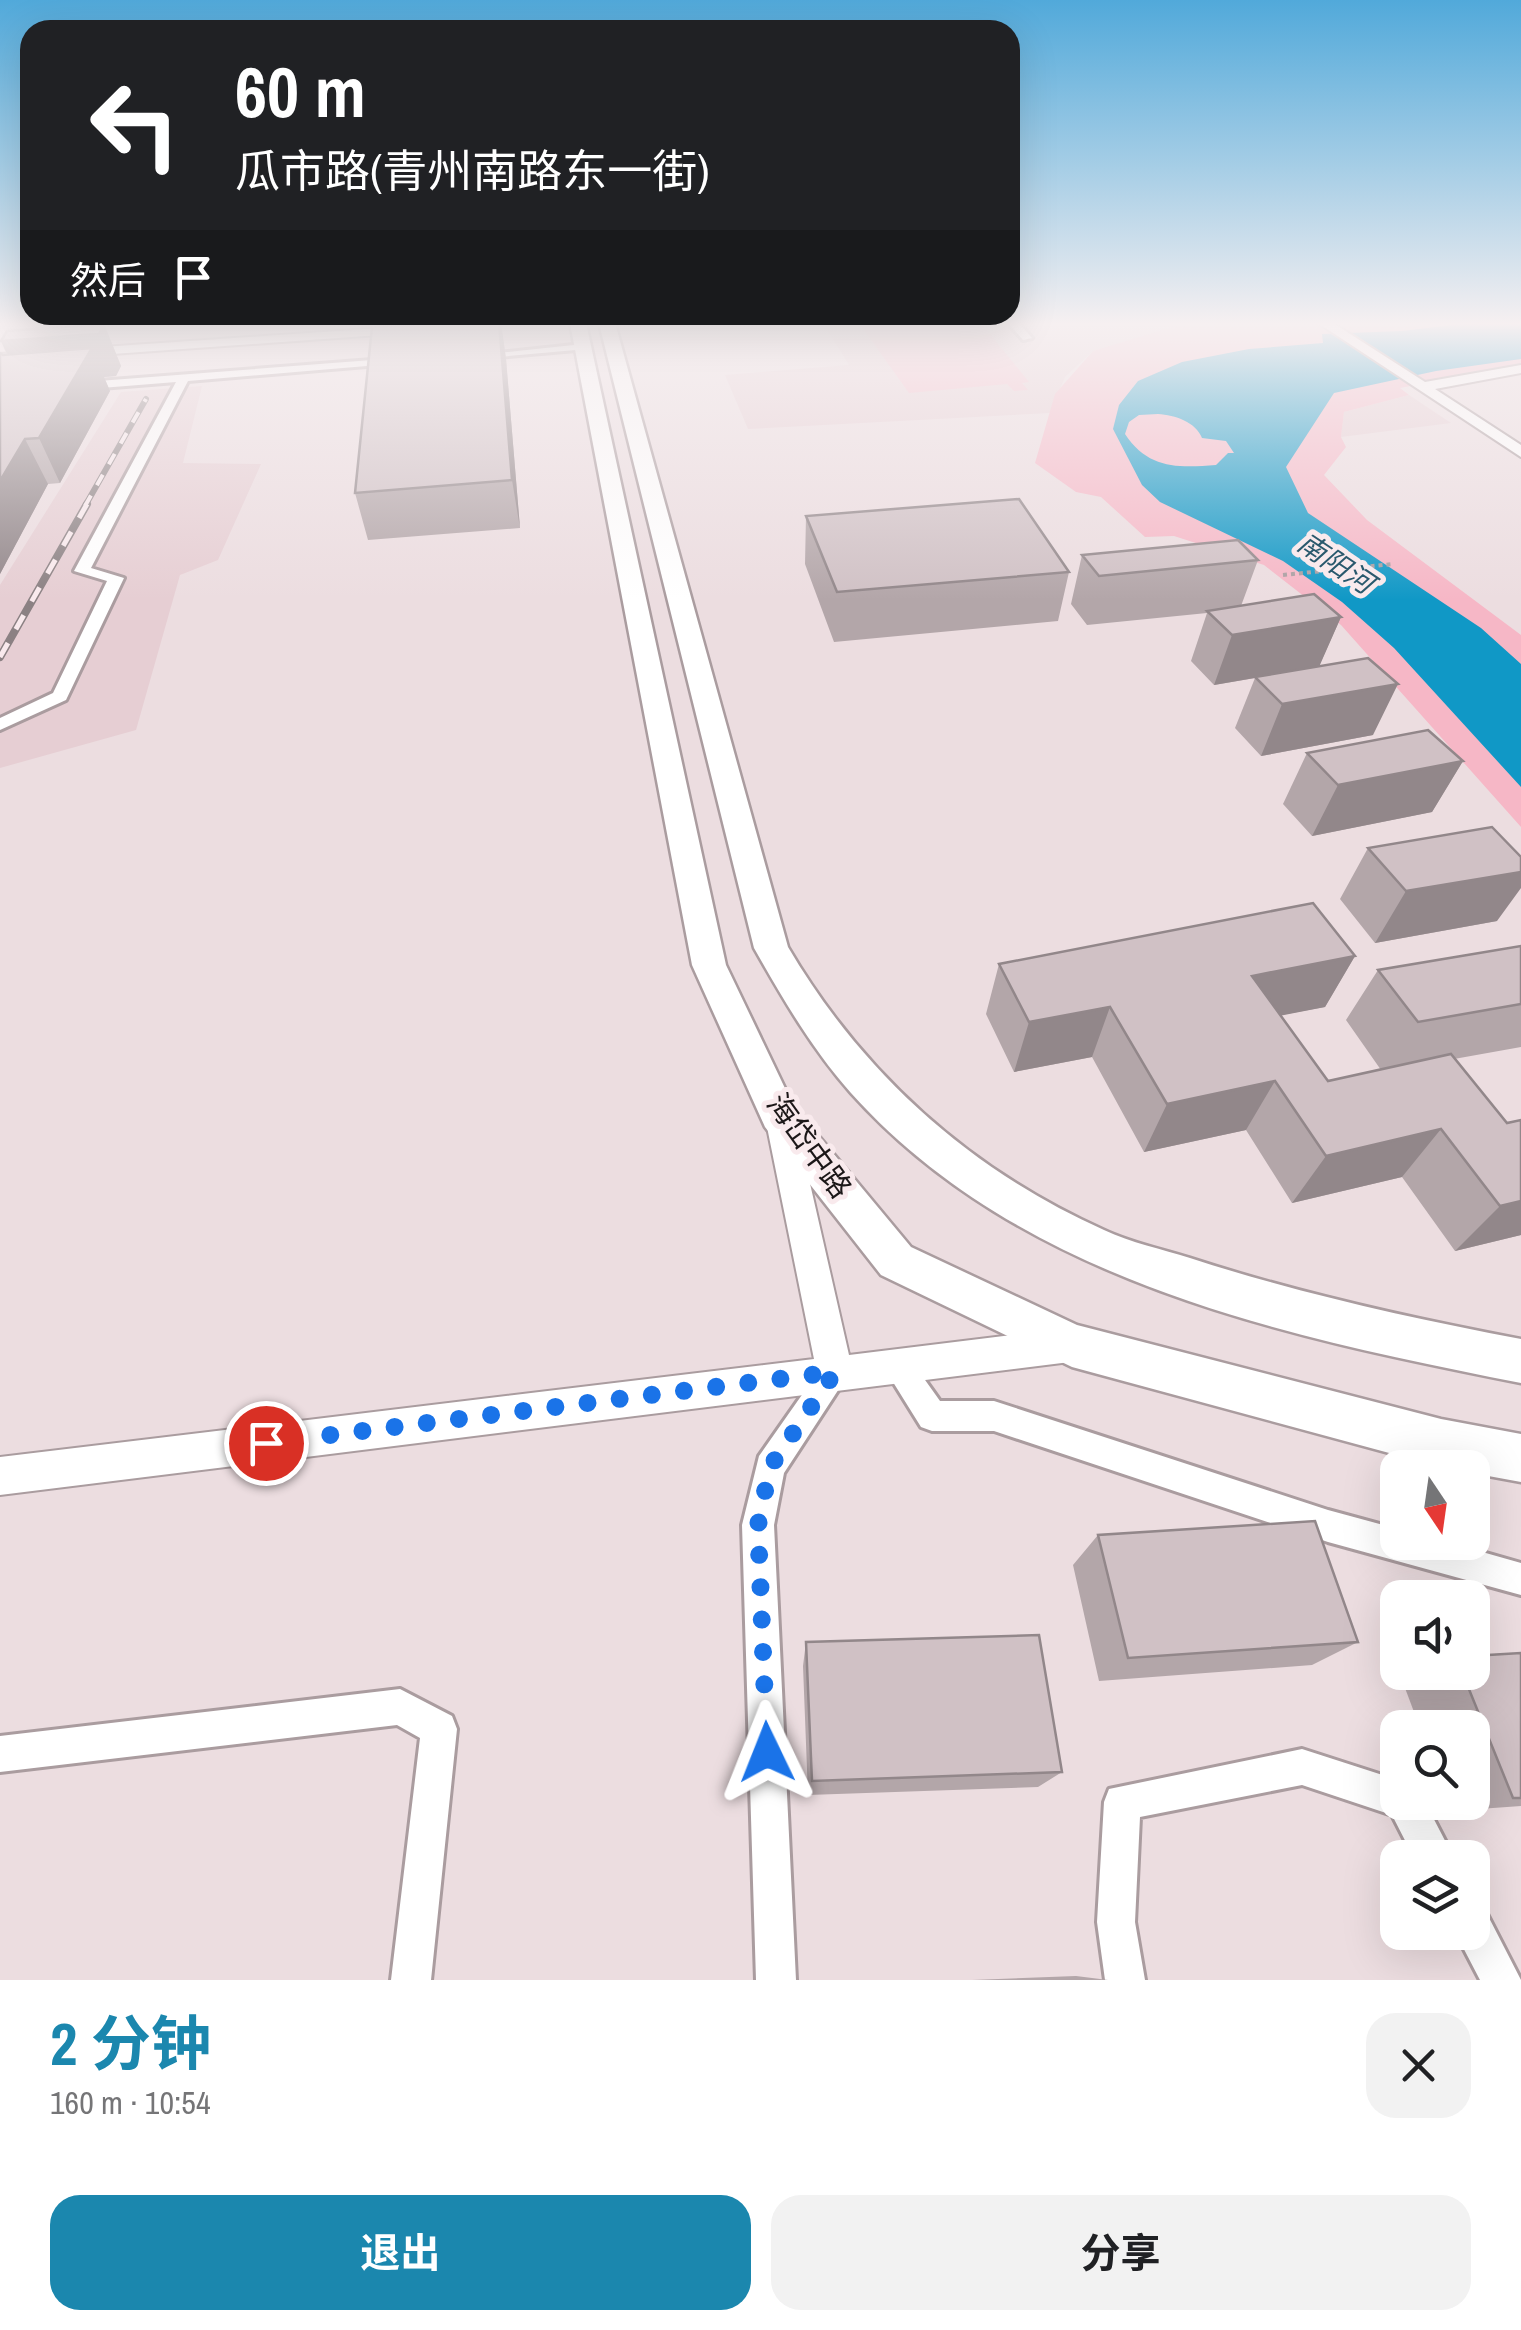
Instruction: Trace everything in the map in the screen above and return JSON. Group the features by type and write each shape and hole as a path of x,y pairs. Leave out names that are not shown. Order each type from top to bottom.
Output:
{"main road":[{"name":"海岱中路","path":"605,415 709,964 780,1116 896,1261 1072,1344 1440,1443 1521,1458"},
{"path":"614,415 771,948 796,998 834,1051 881,1101 992,1190 1084,1242 1229,1292 1415,1341 1521,1361"}],"street":[{"path":"0,725 60,696 116,578 82,572 164,415"},
{"path":"1466,415 1521,452"},
{"path":"776,1980 758,1525 770,1467 835,1372 780,1116"},
{"path":"0,1476 1072,1344"},
{"path":"898,1366 932,1416 994,1416 1328,1526 1521,1579"},
{"path":"0,1754 400,1707 439,1728 411,1980"},
{"path":"1125,1980 1116,1922 1122,1802 1302,1767 1380,1793"},
{"path":"1485,1950 1502,1980"}],"path":[{"path":"1283,575 1393,564"}],"shaded area":[{"path":"106,415 195,415 183,463 261,464 218,560 180,575 136,730 0,768 0,585"},
{"path":"742,415 1005,415 748,429"},
{"path":"1049,415 1344,415 1341,437 1346,447 1324,475 1367,520 1521,635 1521,827 1341,625 1264,565 1174,536 1145,537 1101,497 1076,492 1035,463"},
{"path":"1344,415 1440,415 1451,423 1341,437"}],"water":[{"name":"南阳河","path":"1116,415 1138,415 1129,422 1125,434 1144,454 1177,466 1216,465 1228,453 1234,453 1226,441 1202,438 1190,424 1167,415 1319,415 1286,467 1308,513 1481,628 1521,664 1521,787 1394,648 1342,602 1283,561 1160,502 1142,485 1113,429"}],"building":[{"path":"0,415 52,415 39,438 25,439 0,481"},
{"path":"363,415 507,415 512,480 355,493"},
{"path":"1019,499 1069,572 837,592 806,516"},
{"path":"1238,540 1258,560 1099,576 1082,555"},
{"path":"1314,594 1341,617 1232,635 1207,611"},
{"path":"1368,658 1398,684 1282,704 1255,677"},
{"path":"1428,730 1463,761 1338,785 1307,753"},
{"path":"1492,827 1521,857 1521,872 1406,891 1368,848"},
{"path":"1313,903 1355,956 1252,976 1328,1081 1451,1054 1507,1123 1521,1120 1521,1201 1500,1206 1441,1129 1326,1156 1275,1081 1167,1104 1110,1007 1029,1022 999,964"},
{"path":"1521,946 1521,1004 1418,1022 1378,970"},
{"path":"1315,1521 1358,1642 1128,1658 1098,1535"},
{"path":"1039,1635 1062,1772 812,1781 806,1642"},
{"path":"1521,1653 1521,1798 1513,1798 1490,1741 1490,1710 1477,1710 1469,1690 1490,1690 1490,1655"}],"railway":[{"path":"85,506 137,415"},
{"path":"0,657 87,504"}],"route":[{"path":"266,1443 835,1372 770,1467 758,1525 767,1752"}]}
